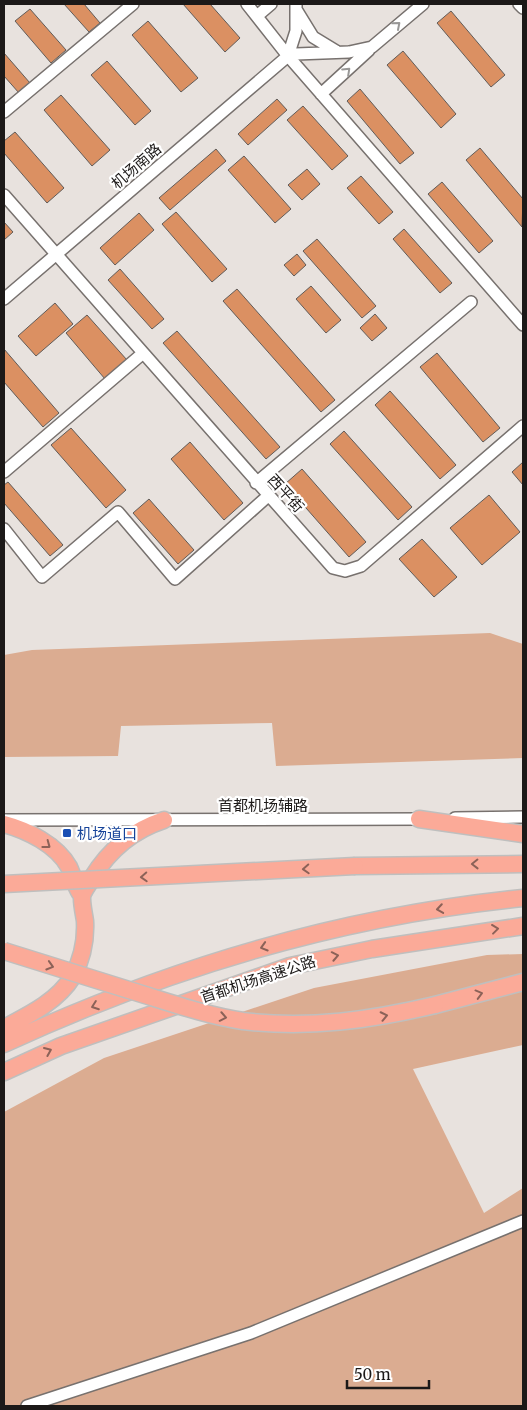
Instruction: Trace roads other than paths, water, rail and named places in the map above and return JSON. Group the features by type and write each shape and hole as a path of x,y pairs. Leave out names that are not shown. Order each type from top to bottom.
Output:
{"highway":[{"path":"419,819 523,834"},
{"path":"82,896 100,864 110,853 142,829 164,820"},
{"path":"4,822 47,844 68,867 82,896 84,943 83,953 73,976 65,987 46,1004 4,1028"},
{"path":"4,884 355,866 523,864"},
{"name":"首都机场高速公路","path":"4,1044 80,1011 190,971 297,937 419,913 523,898"},
{"name":"首都机场高速公路","path":"4,1072 67,1043 290,966 372,948 523,926"},
{"path":"4,951 198,1011 241,1020 294,1024 338,1023 380,1018 523,982"}],"street":[{"path":"4,112 133,4"},
{"path":"247,4 288,56 523,325"},
{"path":"257,16 271,4"},
{"path":"321,94 422,4"},
{"path":"519,4 523,8"},
{"path":"288,56 296,31 296,7"},
{"path":"296,7 314,37 336,51"},
{"path":"288,56 354,51 372,47"},
{"name":"机场南路","path":"4,299 288,56"},
{"name":"西平街","path":"4,195 142,354 333,568 346,572 361,566 523,426"},
{"path":"256,483 471,302"},
{"path":"4,472 142,354"},
{"path":"4,529 42,577 118,512 175,579 268,496"},
{"name":"首都机场辅路","path":"4,822 523,817"},
{"path":"27,1406 59,1401 252,1333 523,1221"}],"place":[{"name":"机场道口","path":"67,833"}]}
